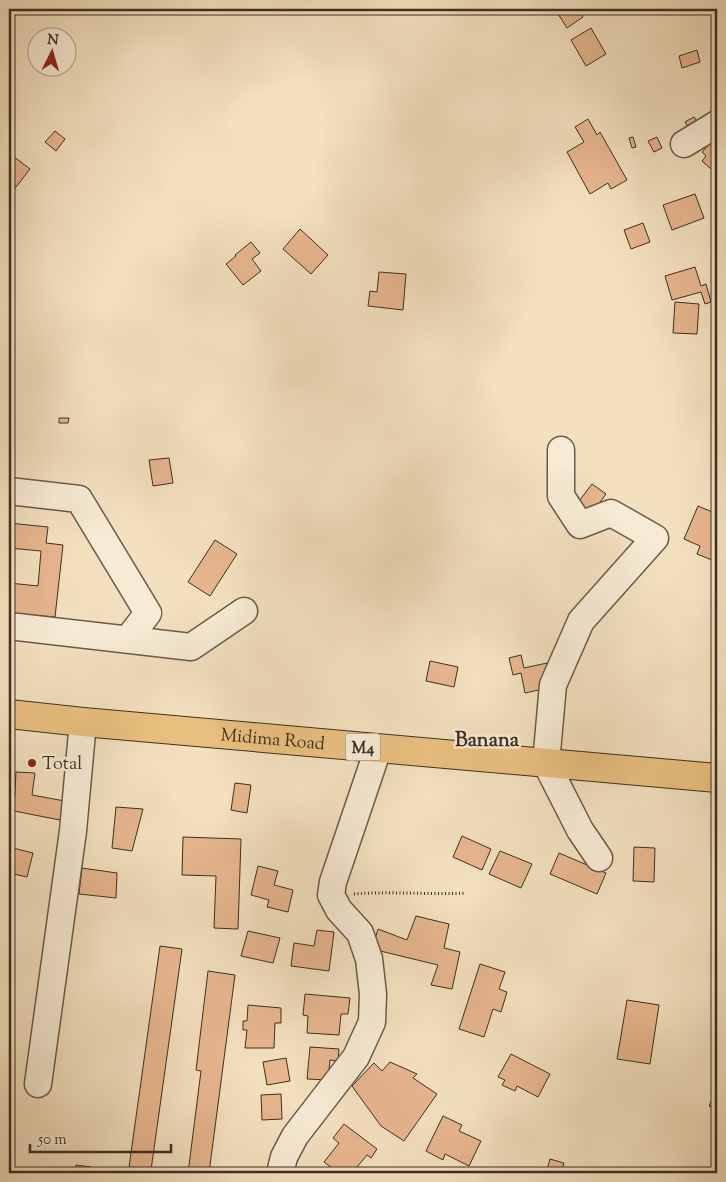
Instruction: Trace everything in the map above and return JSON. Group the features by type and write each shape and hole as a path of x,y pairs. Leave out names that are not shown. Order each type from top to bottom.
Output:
{"main road":[{"name":"Midima Road","path":"9,714 378,749 717,778"}],"street":[{"path":"684,144 717,124"},
{"path":"562,450 561,496 580,525 611,513 654,538 581,621 553,685 546,763 580,830 599,858"},
{"path":"9,490 79,499 148,613 128,639"},
{"path":"9,626 191,647 244,611"},
{"path":"38,1084 73,831 83,722"},
{"path":"280,1173 284,1157 295,1136 356,1057 372,1022 373,994 369,959 360,933 339,910 331,895 332,882 378,749"}],"path":[{"path":"331,895 380,892 466,893"}],"building":[{"path":"555,9 577,9 583,17 567,28"},
{"path":"591,28 606,54 586,66 571,40"},
{"path":"697,50 700,62 682,68 679,56"},
{"path":"694,117 701,127 692,133 685,122"},
{"path":"588,119 597,135 600,132 627,180 611,189 608,183 590,194 567,152 584,142 575,127"},
{"path":"55,131 65,139 56,151 45,142"},
{"path":"633,137 636,147 632,148 629,138"},
{"path":"657,137 662,148 654,152 648,141"},
{"path":"712,141 717,145 717,166 711,169 702,161 706,156 702,152"},
{"path":"9,153 30,169 9,196"},
{"path":"695,194 704,218 672,230 663,205"},
{"path":"643,223 650,242 631,249 624,230"},
{"path":"300,229 328,255 311,274 283,249"},
{"path":"251,242 260,253 252,259 261,271 243,285 226,264"},
{"path":"695,267 701,286 706,284 711,302 705,304 701,292 672,300 665,276"},
{"path":"379,272 406,274 403,310 368,306 370,291 377,292"},
{"path":"675,302 699,304 697,334 673,333"},
{"path":"59,418 69,418 68,423 59,423"},
{"path":"169,458 173,483 153,486 149,460"},
{"path":"592,484 606,494 590,516 576,505"},
{"path":"698,506 717,514 717,553 712,560 697,554 700,546 684,539"},
{"path":"9,523 48,527 46,543 63,545 55,617 9,613 9,583 38,586 41,551 9,548"},
{"path":"215,540 237,554 210,596 188,582"},
{"path":"521,655 524,668 547,663 552,687 525,693 521,673 513,675 509,658"},
{"path":"430,661 458,667 454,687 426,681"},
{"path":"16,772 35,773 32,795 70,802 65,821 14,811"},
{"path":"235,783 251,785 247,813 231,810"},
{"path":"116,807 143,809 132,851 112,848"},
{"path":"462,836 491,849 482,870 453,857"},
{"path":"183,837 241,839 238,929 214,928 216,876 182,875"},
{"path":"9,847 33,853 27,877 9,873"},
{"path":"634,847 655,848 654,882 633,881"},
{"path":"500,851 532,864 521,888 489,874"},
{"path":"559,853 606,873 597,894 550,874"},
{"path":"258,866 278,871 274,885 293,890 288,912 267,907 269,900 251,895"},
{"path":"82,868 117,873 116,898 79,894"},
{"path":"416,916 449,924 444,948 460,952 452,989 431,985 438,965 372,949 378,929 407,940"},
{"path":"317,930 334,932 329,971 291,966 294,943 314,946"},
{"path":"248,931 280,938 273,963 241,956"},
{"path":"160,946 182,949 151,1170 129,1167"},
{"path":"480,964 505,972 499,989 507,992 501,1012 493,1009 484,1037 459,1029"},
{"path":"208,971 235,975 209,1173 188,1173 201,1071 196,1070"},
{"path":"305,994 350,998 348,1014 341,1014 339,1035 307,1033 308,1016 303,1015"},
{"path":"627,1000 659,1005 650,1064 617,1059"},
{"path":"248,1005 281,1008 281,1023 275,1023 274,1048 245,1048 247,1030 243,1030 243,1021 247,1021"},
{"path":"310,1047 339,1049 338,1061 330,1060 328,1080 307,1079"},
{"path":"511,1054 550,1074 538,1097 517,1086 515,1091 502,1085 505,1080 498,1077"},
{"path":"286,1058 290,1081 267,1085 263,1062"},
{"path":"390,1062 417,1074 413,1078 437,1094 404,1141 381,1126 352,1086 374,1063 382,1071"},
{"path":"717,1089 717,1110 709,1106"},
{"path":"281,1094 282,1119 262,1120 261,1095"},
{"path":"443,1116 462,1125 459,1131 481,1141 469,1166 445,1154 443,1160 426,1151"},
{"path":"344,1124 377,1149 371,1158 367,1155 352,1173 339,1173 324,1162 339,1143 333,1138"},
{"path":"550,1159 564,1163 561,1173 546,1173"},
{"path":"76,1165 91,1167 90,1173 75,1173"}],"place":[{"name":"Total","path":"32,763"}],"district":[{"name":"Banana","path":"487,739"}]}
